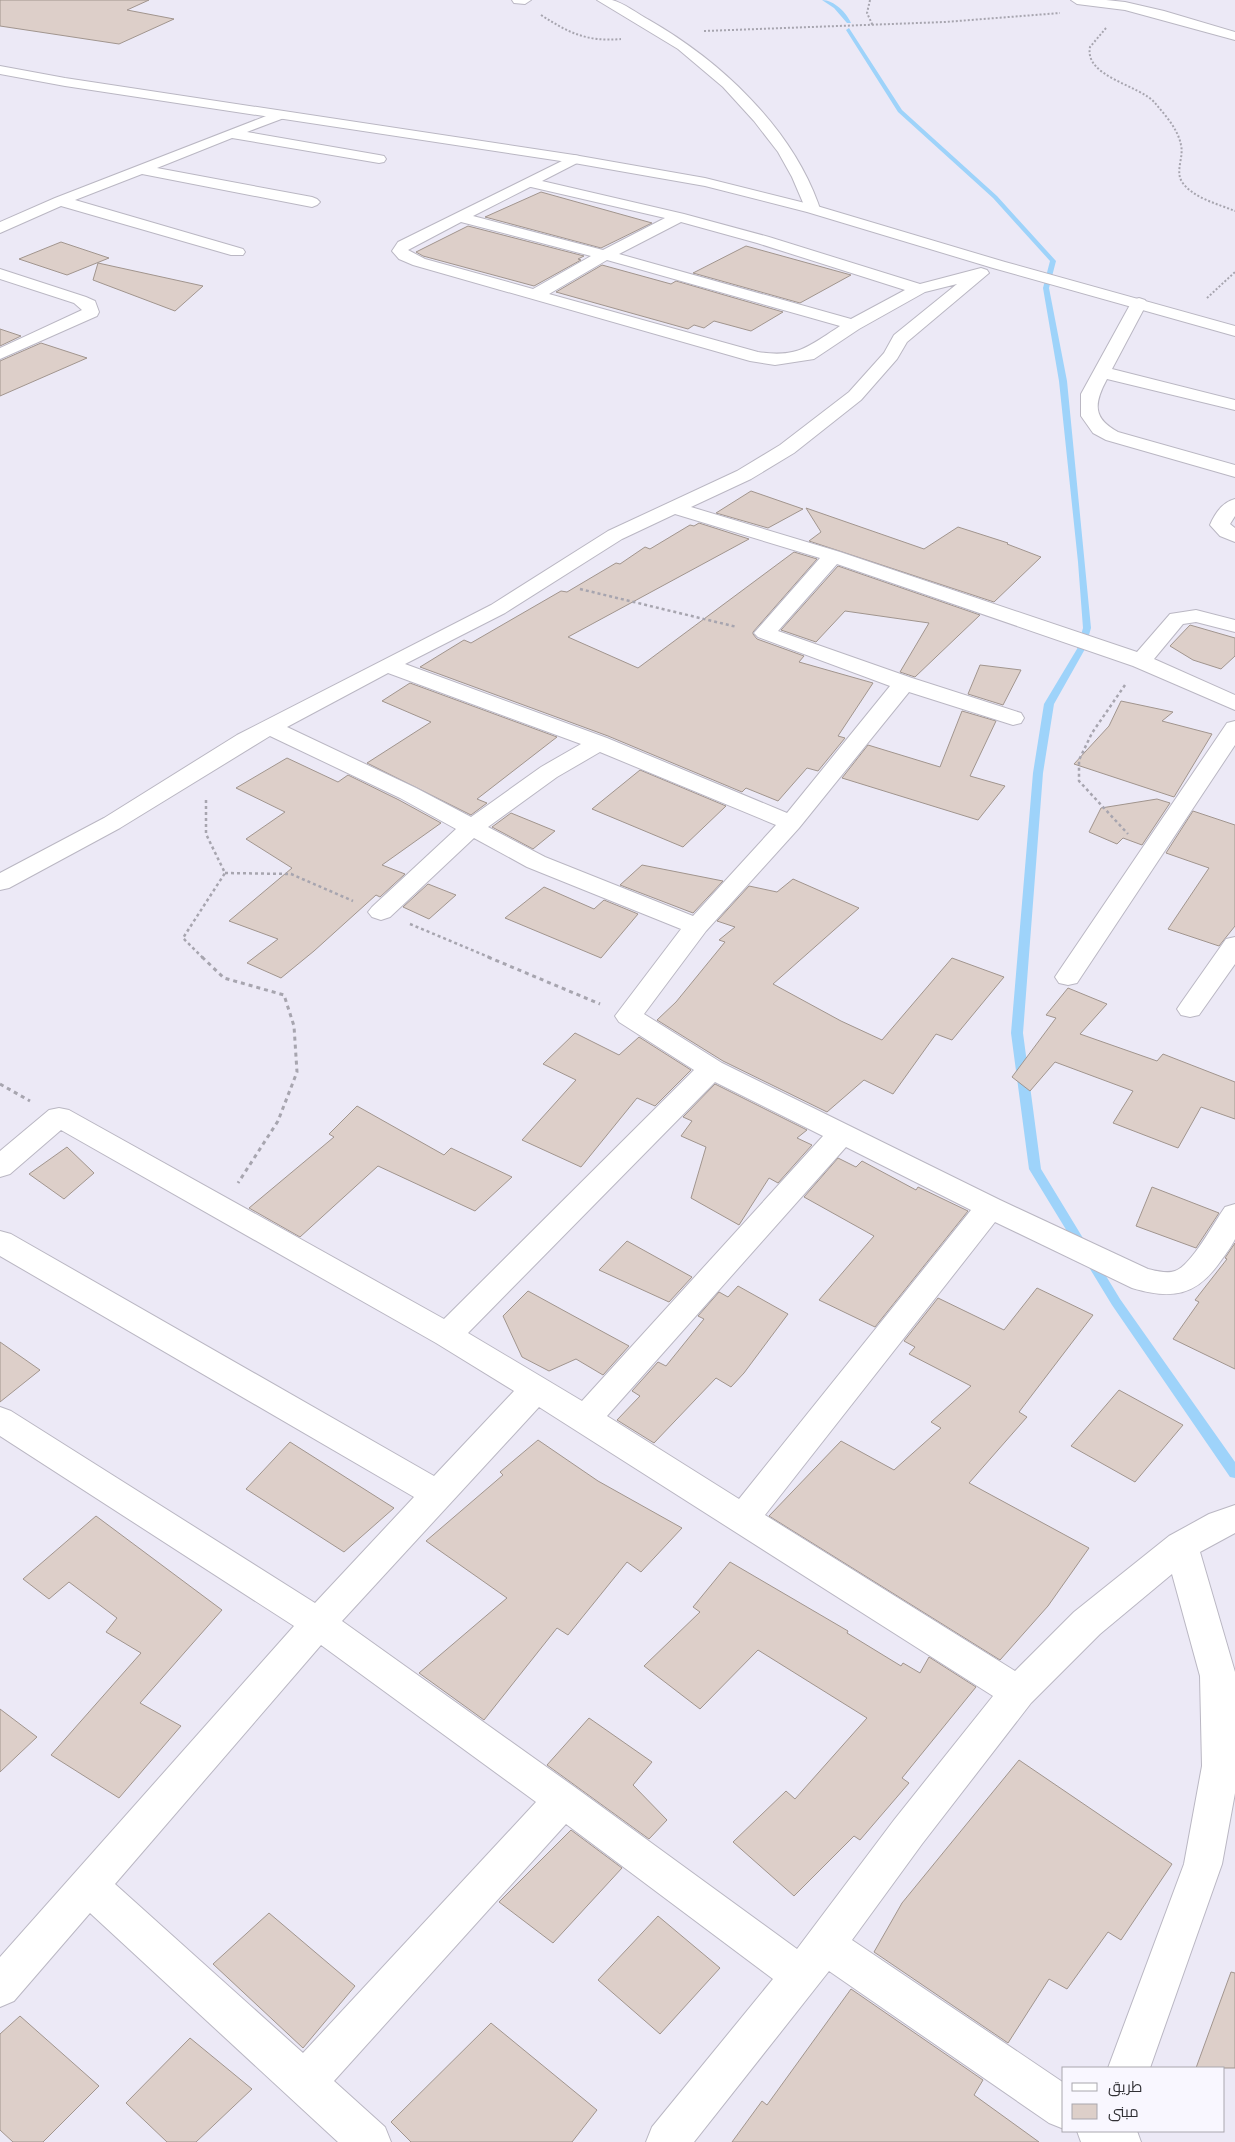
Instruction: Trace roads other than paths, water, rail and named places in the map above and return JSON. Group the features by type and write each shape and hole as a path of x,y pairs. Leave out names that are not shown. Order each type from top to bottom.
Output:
{"street":[{"path":"519,0 525,0"},
{"path":"603,0 684,46 712,69 761,122 794,165 803,182 812,209"},
{"path":"1077,0 1125,6 1235,36"},
{"path":"0,70 65,82 574,159 705,182 812,209 990,269 1030,273 1235,331"},
{"path":"0,228 60,201 279,115"},
{"path":"229,134 379,159"},
{"path":"574,159 531,183 404,245 400,251 405,256 419,262 756,357 775,360 808,356 853,325 920,289 990,269"},
{"path":"140,169 312,202"},
{"path":"531,183 679,217 763,240 920,289"},
{"path":"60,201 237,252"},
{"path":"460,217 605,255 853,325"},
{"path":"535,295 605,255 679,217"},
{"path":"0,883 112,822 207,762 270,727 387,665 471,624 550,578 615,535 744,476 819,426 855,396 891,355 900,339 990,269"},
{"path":"0,274 80,300 89,305 92,312 0,354"},
{"path":"0,289 20,280"},
{"path":"1138,303 1090,394 1090,416 1099,429 1112,436 1235,471"},
{"path":"1102,372 1235,405"},
{"path":"1235,505 1223,517 1220,525 1227,532 1235,536"},
{"path":"675,508 832,556 1091,643 1141,662 1235,703"},
{"path":"832,556 765,633 904,683 1014,718"},
{"path":"1141,662 1177,618 1196,616 1235,626"},
{"path":"387,665 599,742 790,823"},
{"path":"904,683 790,823 697,926 628,1016 712,1069 990,1207 1143,1280 1166,1283 1182,1281 1196,1272 1235,1214"},
{"path":"270,727 408,793 536,862 630,901 697,926"},
{"path":"1068,977 1235,728"},
{"path":"381,912 470,828 549,772 599,742"},
{"path":"1190,1009 1235,945"},
{"path":"447,1335 712,1069"},
{"path":"0,1167 59,1117 447,1335 585,1419 1018,1692"},
{"path":"585,1419 842,1133"},
{"path":"743,1519 990,1207"},
{"path":"0,1242 438,1494"},
{"path":"0,1987 318,1623 536,1389"},
{"path":"0,1420 318,1623 563,1800 801,1976"},
{"path":"667,2142 801,1976 908,1832 1018,1692 1087,1623 1181,1546 1221,1524 1235,1519"},
{"path":"1129,2067 1203,1864 1221,1766 1218,1676 1181,1546"},
{"path":"305,2081 563,1800"},
{"path":"88,1886 370,2142"},
{"path":"825,1945 1062,2107"}],"waterway":[{"path":"824,0 836,7 849,22"},
{"path":"849,30 900,111 995,197 1053,261 1046,288 1063,381 1087,628 1081,649 1049,704 1038,773 1017,1033 1035,1169 1116,1302 1235,1473"}]}
